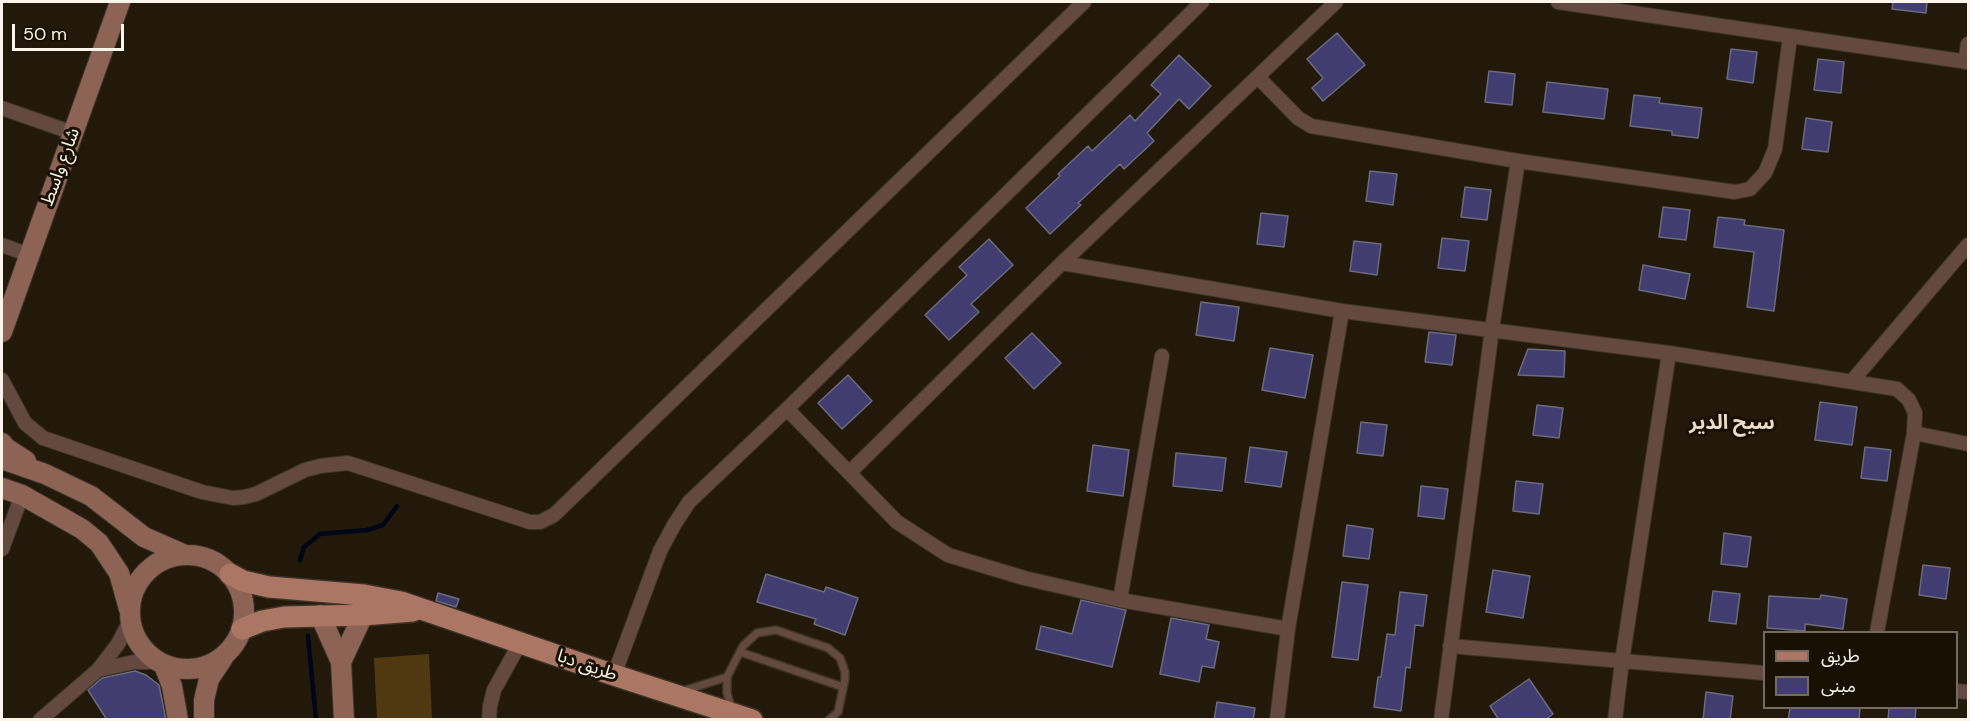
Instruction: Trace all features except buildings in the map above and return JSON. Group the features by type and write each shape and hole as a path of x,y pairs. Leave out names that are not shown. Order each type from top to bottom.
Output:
{"main road":[{"name":"شارع واسط","path":"2,332 120,2"},
{"path":"2,443 45,474"},
{"path":"2,459 45,474 91,496 144,537 185,555"},
{"path":"2,488 22,495 82,529 99,543 119,573 133,633 139,645 161,664 172,687 178,720"},
{"path":"130,615 133,593 141,578 153,566 168,558 185,555 202,557 217,563 230,574 240,591 244,609 242,629 233,646 209,679 204,700 204,720"},
{"name":"طريق دبا","path":"230,574 243,581 268,587 364,605 422,611 744,717"},
{"name":"طريق دبا","path":"242,629 273,618 320,615 364,605"},
{"path":"341,662 364,605"},
{"path":"320,615 341,662 344,720"},
{"path":"161,664 180,669 196,669 212,664 225,655"}],"street":[{"path":"2,380 25,423 44,438 202,492 232,498 244,497 256,494 304,470 348,463 530,522 540,522 554,515 1084,2"},
{"path":"614,675 660,551 689,502 787,409 1202,2"},
{"path":"849,473 1062,263 1336,2"},
{"path":"1557,2 1967,62 1968,44"},
{"path":"1258,77 1298,118 1311,126 1518,161 1736,192 1750,189 1765,172 1774,149 1790,37"},
{"path":"2,108 73,133"},
{"path":"1440,720 1492,329 1518,161"},
{"path":"2,245 29,255"},
{"path":"1852,381 1968,245"},
{"path":"1062,263 1342,311 1669,353 1897,389 1909,400 1915,413 1914,433 1877,631"},
{"path":"1278,720 1288,629 1342,311"},
{"path":"1615,720 1669,353"},
{"path":"1120,600 1162,356"},
{"path":"787,409 897,522 948,555 1024,578 1120,600 1288,629"},
{"path":"1914,433 1968,444"},
{"path":"2,549 22,495"},
{"path":"40,720 98,670 118,644 130,615"},
{"path":"489,720 494,690 520,643"},
{"path":"1450,646 1763,674"},
{"path":"98,670 134,662 161,664"}],"lane":[{"path":"744,717 728,701 727,678 747,641 757,633 776,630 828,648 840,658 845,672 843,687 838,712 830,720"},
{"path":"740,652 843,687"},
{"path":"673,693 727,678"},
{"path":"838,712 843,720"}],"shaded area":[{"path":"429,654 432,719 377,719 374,658"}],"waterway":[{"path":"300,560 304,547 320,534 367,530 383,525 397,506"},
{"path":"308,636 316,720"}],"district":[{"name":"سيح الدير","path":"1732,424"}]}
